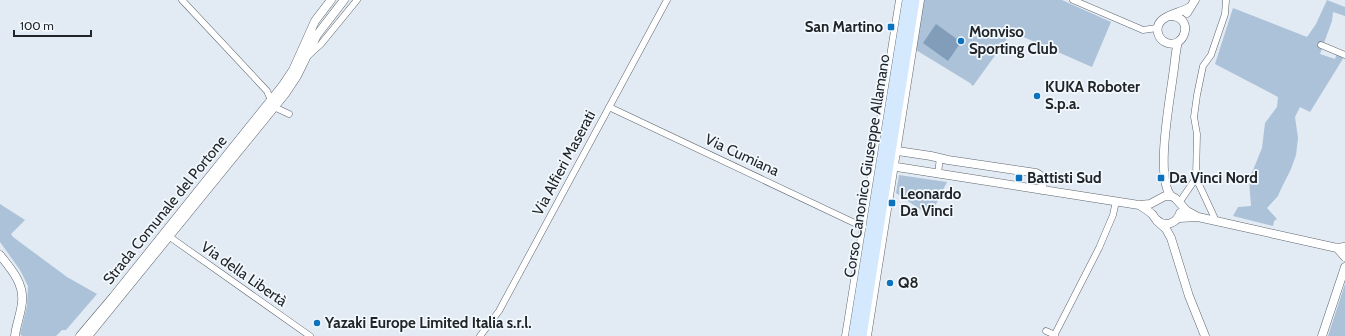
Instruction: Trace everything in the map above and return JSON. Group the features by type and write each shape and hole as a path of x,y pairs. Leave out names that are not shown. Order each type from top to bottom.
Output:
{"main road":[{"name":"Corso Canonico Giuseppe Allamano","path":"862,336 884,165 908,0"},
{"name":"Corso Canonico Giuseppe Allamano","path":"853,336 884,165 894,150 915,0"}],"street":[{"path":"182,0 267,91 273,104 289,114"},
{"name":"Strada Comunale del Portone","path":"273,104 293,71 315,21 331,0"},
{"name":"Strada Comunale del Portone","path":"80,336 167,234 273,104 293,84 320,30 344,0"},
{"name":"Strada Comunale del Portone","path":"305,59 321,44 357,0"},
{"name":"Via Alfieri Maserati","path":"480,336 499,311 667,0"},
{"name":"Corso Canonico Giuseppe Allamano","path":"868,336 900,0"},
{"name":"Corso Canonico Giuseppe Allamano","path":"894,150 921,0"},
{"path":"1073,0 1143,30 1157,28"},
{"path":"1174,65 1169,48 1161,39 1157,28 1161,20 1188,8 1195,0"},
{"path":"1216,221 1196,178 1197,134 1194,117 1203,66 1211,55 1225,14 1226,0"},
{"path":"1161,39 1170,44 1182,40 1185,32 1184,24 1188,8"},
{"path":"1169,16 1178,17 1184,24"},
{"path":"1178,42 1165,137 1166,190 1187,211 1198,217 1343,252 1345,267 1322,336"},
{"path":"1321,45 1345,55"},
{"name":"Via Cumiana","path":"609,107 863,227"},
{"path":"894,150 1036,173 1043,179 1042,190"},
{"path":"938,173 940,158"},
{"path":"884,165 1140,205 1150,204 1165,196 1171,196"},
{"name":"Corso Canonico Giuseppe Allamano","path":"845,336 863,227 884,165"},
{"path":"1175,249 1174,236 1180,214 1180,204 1196,178"},
{"path":"1165,180 1162,193 1153,208 1155,218 1162,223 1168,224 1178,219 1198,217"},
{"path":"1046,331 1054,335 1099,248 1113,215 1116,201"},
{"path":"1140,205 1147,210 1170,235 1189,296 1206,336"},
{"name":"Strada Comunale del Portone","path":"88,336 167,234"},
{"name":"Via della Libertà","path":"167,234 310,336"},
{"path":"0,255 15,276 22,291 22,302 15,336"}],"shaded area":[{"name":"Monviso Sporting Club","path":"924,0 1062,0 1111,22 1092,67 1012,32 973,86 916,50"},
{"path":"1327,0 1345,7 1345,16 1333,12 1332,21 1320,54 1335,59 1337,53 1344,57 1310,112 1300,107 1295,117 1298,138 1296,155 1278,196 1267,208 1277,219 1274,221 1273,226 1233,216 1238,207 1251,206 1249,180 1262,148 1265,123 1277,107 1278,97 1215,64 1233,8 1307,37 1316,24"},
{"path":"936,24 961,42 948,61 923,43"},
{"path":"899,175 947,182 930,216 896,193"},
{"path":"0,204 25,220 11,234 13,237 67,277 97,294 66,330 62,330 56,336 22,336 20,334 27,306 28,286 20,270 0,242"},
{"path":"1345,284 1345,336 1328,336"}],"place":[{"name":"San Martino","path":"891,27"},
{"name":"Monviso Sporting Club","path":"961,41"},
{"name":"KUKA Roboter S.p.a.","path":"1037,96"},
{"name":"Battisti Sud","path":"1019,178"},
{"name":"Da Vinci Nord","path":"1161,178"},
{"name":"Leonardo Da Vinci","path":"892,203"},
{"name":"Q8","path":"890,283"},
{"name":"Yazaki Europe Limited Italia s.r.l.","path":"317,323"}]}
